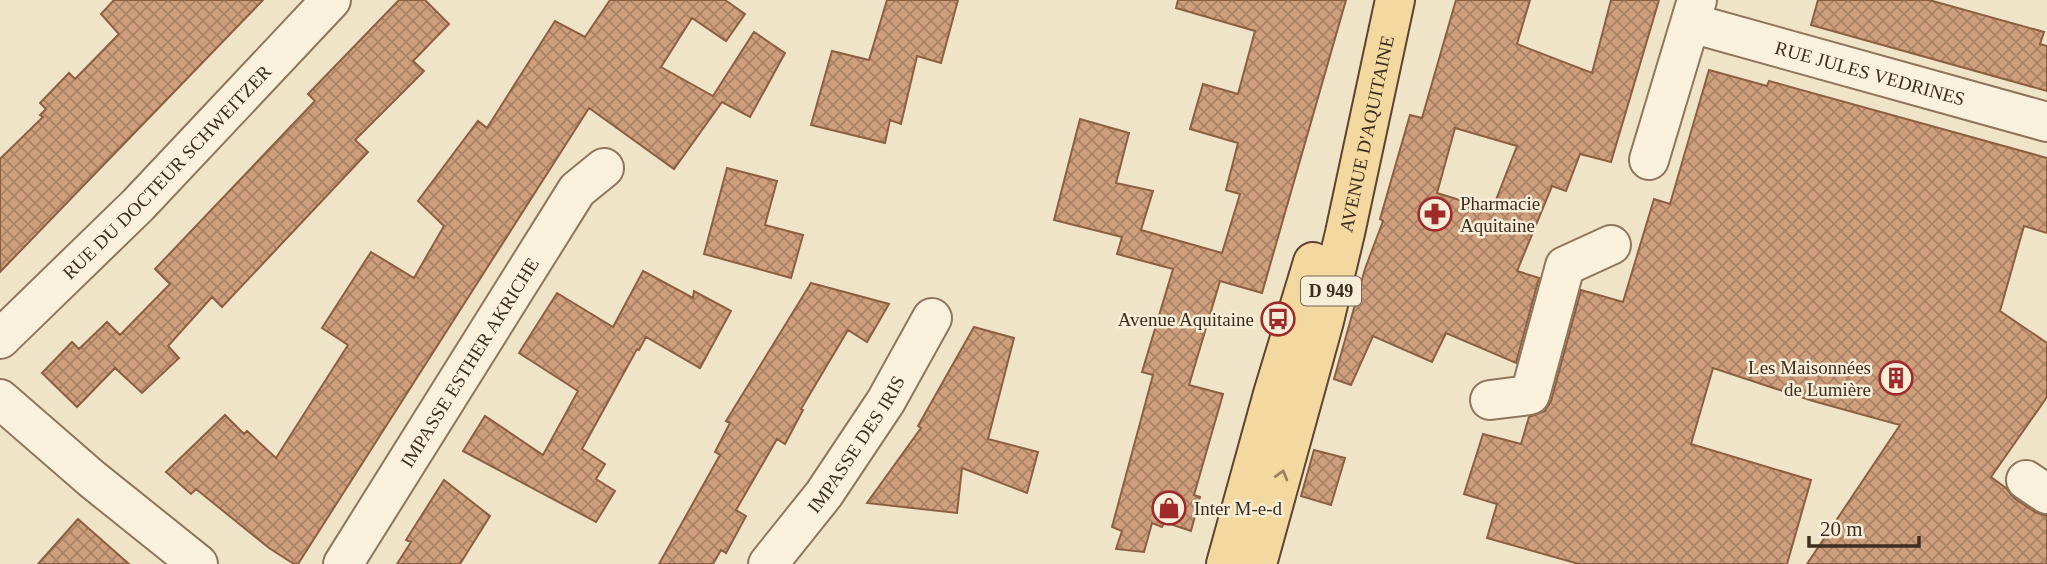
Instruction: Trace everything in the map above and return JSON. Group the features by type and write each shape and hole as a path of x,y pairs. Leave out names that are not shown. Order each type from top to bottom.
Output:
{"main road":[{"name":"AVENUE D'AQUITAINE","path":"1226,564 1359,97 1393,7"},
{"name":"AVENUE D'AQUITAINE","path":"1256,564 1320,336 1393,7"}],"street":[{"name":"RUE DU DOCTEUR SCHWEITZER","path":"0,339 138,205 331,0"},
{"name":"RUE JULES VEDRINES","path":"1694,12 2047,122"},
{"path":"1650,160 1694,12"},
{"name":"IMPASSE ESTHER AKRICHE","path":"343,564 578,190 604,168"},
{"path":"1490,400 1530,395 1564,265 1611,245"},
{"name":"IMPASSE DES IRIS","path":"768,564 824,494 886,401 932,318"},
{"path":"0,399 72,462 198,564"}],"building":[{"path":"114,0 263,0 0,272 0,159 43,117 40,115 46,109 40,103 69,73 75,79 119,34 101,14"},
{"path":"399,0 425,0 449,24 413,61 424,71 355,140 368,152 222,307 212,297 168,346 179,358 142,393 115,368 77,407 42,373 72,342 79,349 107,322 120,335 170,284 155,269 315,101 308,94"},
{"path":"610,0 725,0 745,14 726,41 692,18 661,67 713,96 754,32 785,53 750,117 722,102 674,169 589,108 298,564 269,548 196,489 191,494 166,472 225,415 244,434 247,431 276,458 348,345 322,328 371,252 414,278 444,226 418,201 478,121 487,128 555,21 585,37"},
{"path":"887,0 958,0 941,63 917,56 901,124 890,120 885,143 811,125 832,51 869,60"},
{"path":"1178,0 1346,0 1262,293 1220,281 1189,385 1223,394 1194,495 1200,497 1191,531 1164,522 1162,527 1152,523 1144,552 1116,549 1122,531 1112,527 1153,375 1142,372 1173,269 1117,254 1122,237 1054,220 1080,119 1129,133 1116,183 1153,191 1141,230 1222,253 1240,194 1226,190 1238,143 1190,129 1203,84 1238,94 1255,31 1176,8"},
{"path":"1456,0 1530,0 1517,44 1592,73 1611,0 1659,0 1611,162 1580,154 1566,191 1552,186 1517,271 1539,278 1516,363 1446,333 1432,362 1373,336 1351,385 1334,379 1365,269 1383,221 1380,219 1410,115 1422,118","holes":["1455,128 1517,146 1492,210 1437,193"]},
{"path":"1818,0 1929,0 2044,32 2040,44 2047,46 2047,91 1811,25"},
{"name":"Les Maisonnées de Lumière","path":"1709,70 1767,86 1769,81 2047,158 2047,233 2024,226 2000,311 2047,343 2047,397 1991,477 2014,498 2035,512 2047,516 2047,564 1807,564 1900,425 1813,401 1713,368 1691,444 1811,480 1787,564 1579,564 1487,538 1497,504 1464,494 1483,434 1521,444 1529,417 1545,411 1551,401 1581,290 1623,302 1654,199 1670,204"},
{"path":"727,168 777,181 765,225 803,235 791,278 704,254"},
{"path":"643,271 693,298 694,291 731,311 700,368 646,337 639,350 637,349 582,449 605,464 596,479 615,491 596,522 463,451 485,416 543,455 578,391 519,353 557,293 613,327"},
{"path":"811,283 889,304 867,342 848,330 801,409 803,410 785,444 777,439 736,510 746,516 726,553 721,550 713,564 659,564 720,455 715,452 730,423 726,421"},
{"path":"974,327 1014,338 988,439 1038,452 1027,493 962,468 957,513 867,503 921,428 918,426"},
{"path":"1314,450 1345,458 1331,505 1301,496"},
{"path":"444,480 490,516 460,564 397,564 411,542 406,540"},
{"path":"78,519 129,564 38,564"}],"place":[{"name":"Pharmacie Aquitaine","path":"1435,214"},
{"name":"Avenue Aquitaine","path":"1278,319"},
{"name":"Les Maisonnées de Lumière","path":"1896,378"},
{"name":"Inter M-e-d","path":"1169,508"}]}
